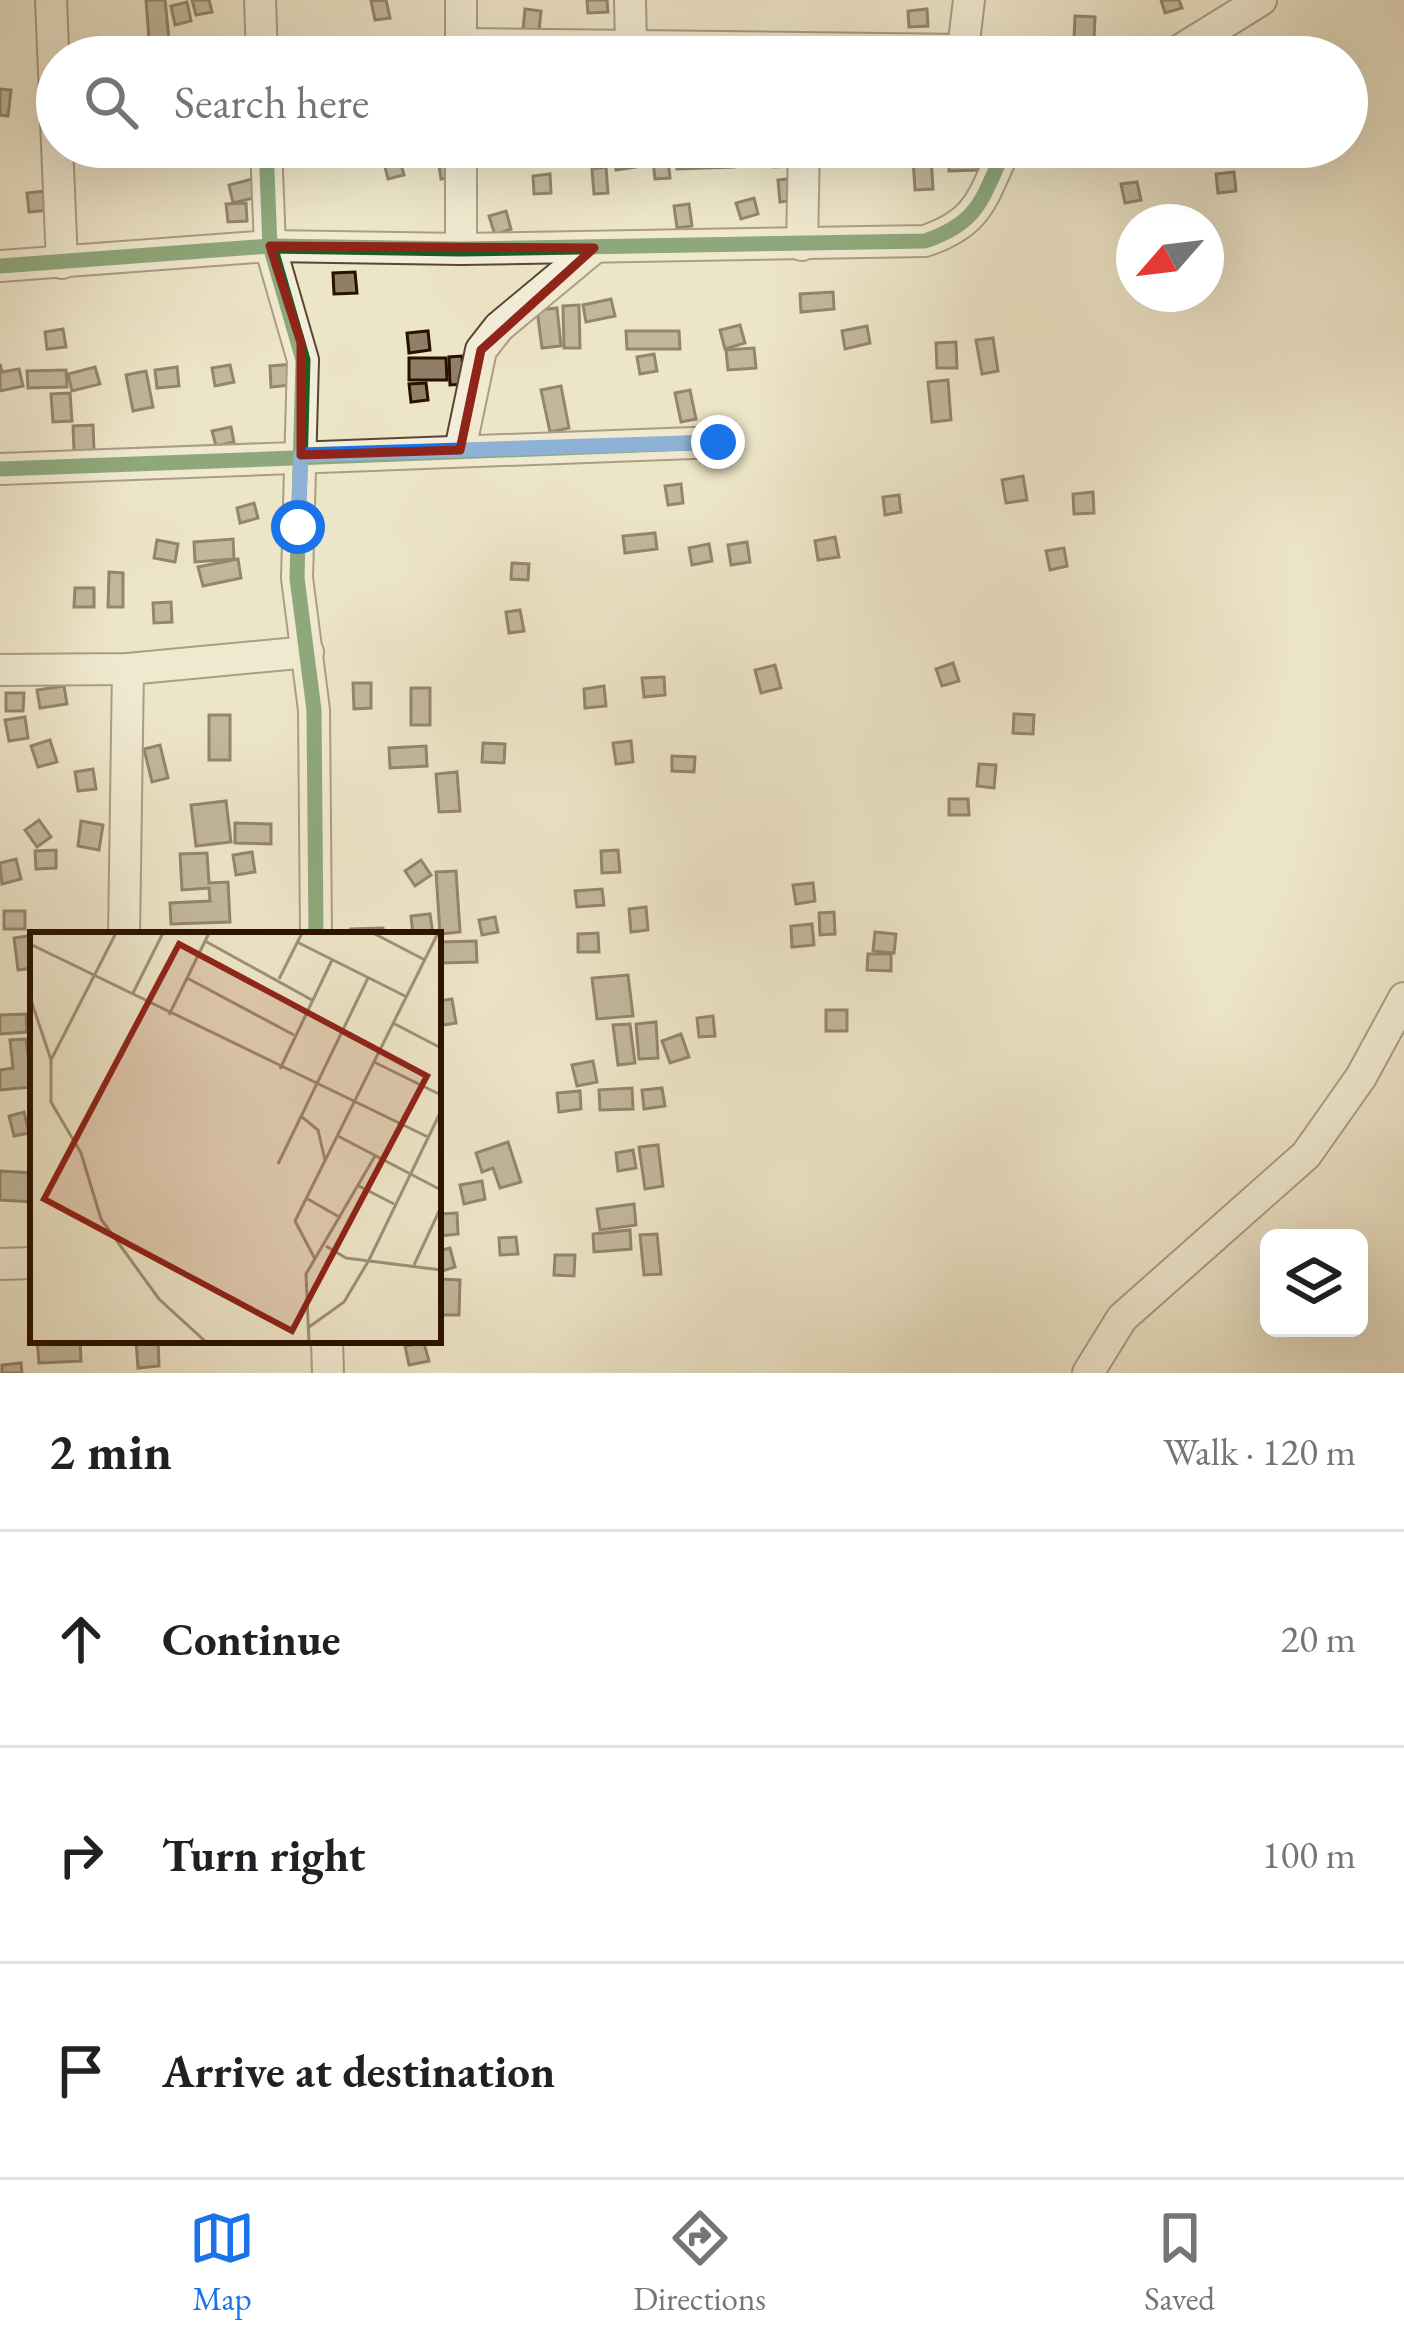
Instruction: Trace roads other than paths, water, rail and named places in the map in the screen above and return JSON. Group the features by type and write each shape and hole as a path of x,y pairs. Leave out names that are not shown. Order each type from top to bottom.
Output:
{"street":[{"path":"51,0 53,36"},
{"path":"260,0 261,36"},
{"path":"461,0 461,36"},
{"path":"630,0 631,36"},
{"path":"965,36 969,0"},
{"path":"1203,36 1261,0"},
{"path":"58,168 62,263"},
{"path":"267,168 270,246 301,344 297,578 314,710 316,932"},
{"path":"461,168 461,249"},
{"path":"802,245 804,168"},
{"path":"0,266 270,246 594,248 925,241 954,231 972,216 996,168"},
{"path":"460,450 481,350 499,327 594,248"},
{"path":"0,469 718,442"},
{"path":"0,670 128,669 308,652"},
{"path":"124,932 128,669"},
{"path":"1088,1373 1122,1318 1306,1155 1361,1077 1404,998"},
{"path":"0,1264 30,1263"}]}
